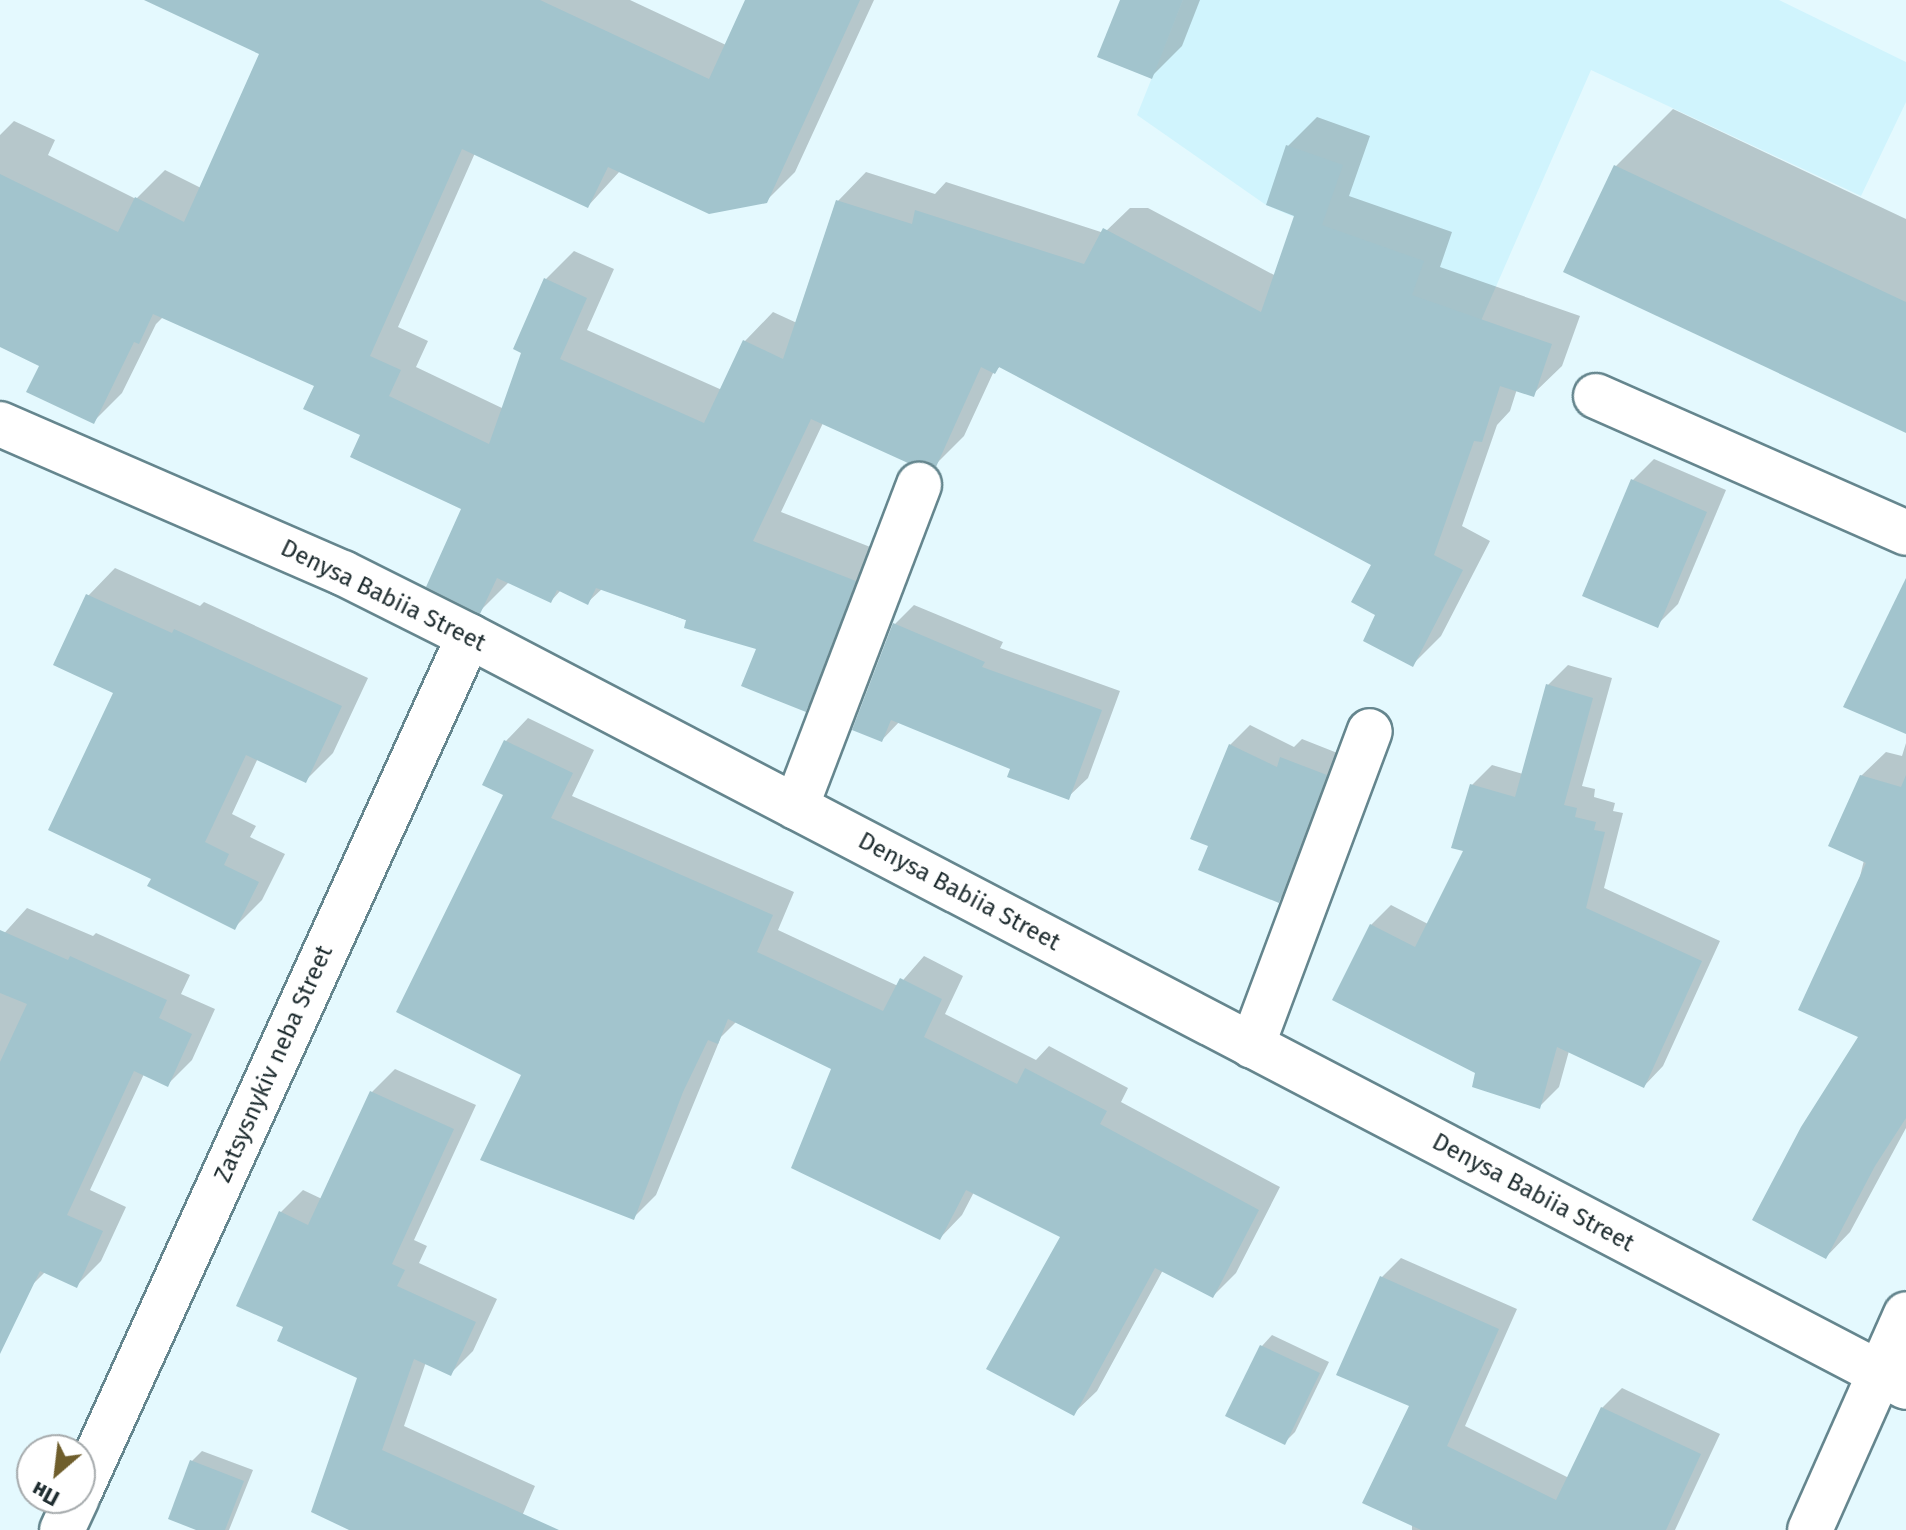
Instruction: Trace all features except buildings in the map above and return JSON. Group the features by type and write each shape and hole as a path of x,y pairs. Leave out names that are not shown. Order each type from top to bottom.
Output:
{"street":[{"path":"1596,396 1906,533"},
{"name":"Denysa Babiia Street","path":"0,424 343,573 469,636 1892,1380"},
{"path":"796,807 919,485"},
{"name":"Zatsysnykiv neba Street","path":"96,1456 469,636"},
{"path":"1252,1046 1370,731"},
{"path":"1810,1530 1892,1380 1906,1314"}],"shaded area":[{"path":"1183,0 1779,0 1906,62 1906,102 1861,196 1591,70 1469,348 1390,315 1407,265 1266,205 1137,115"}]}
